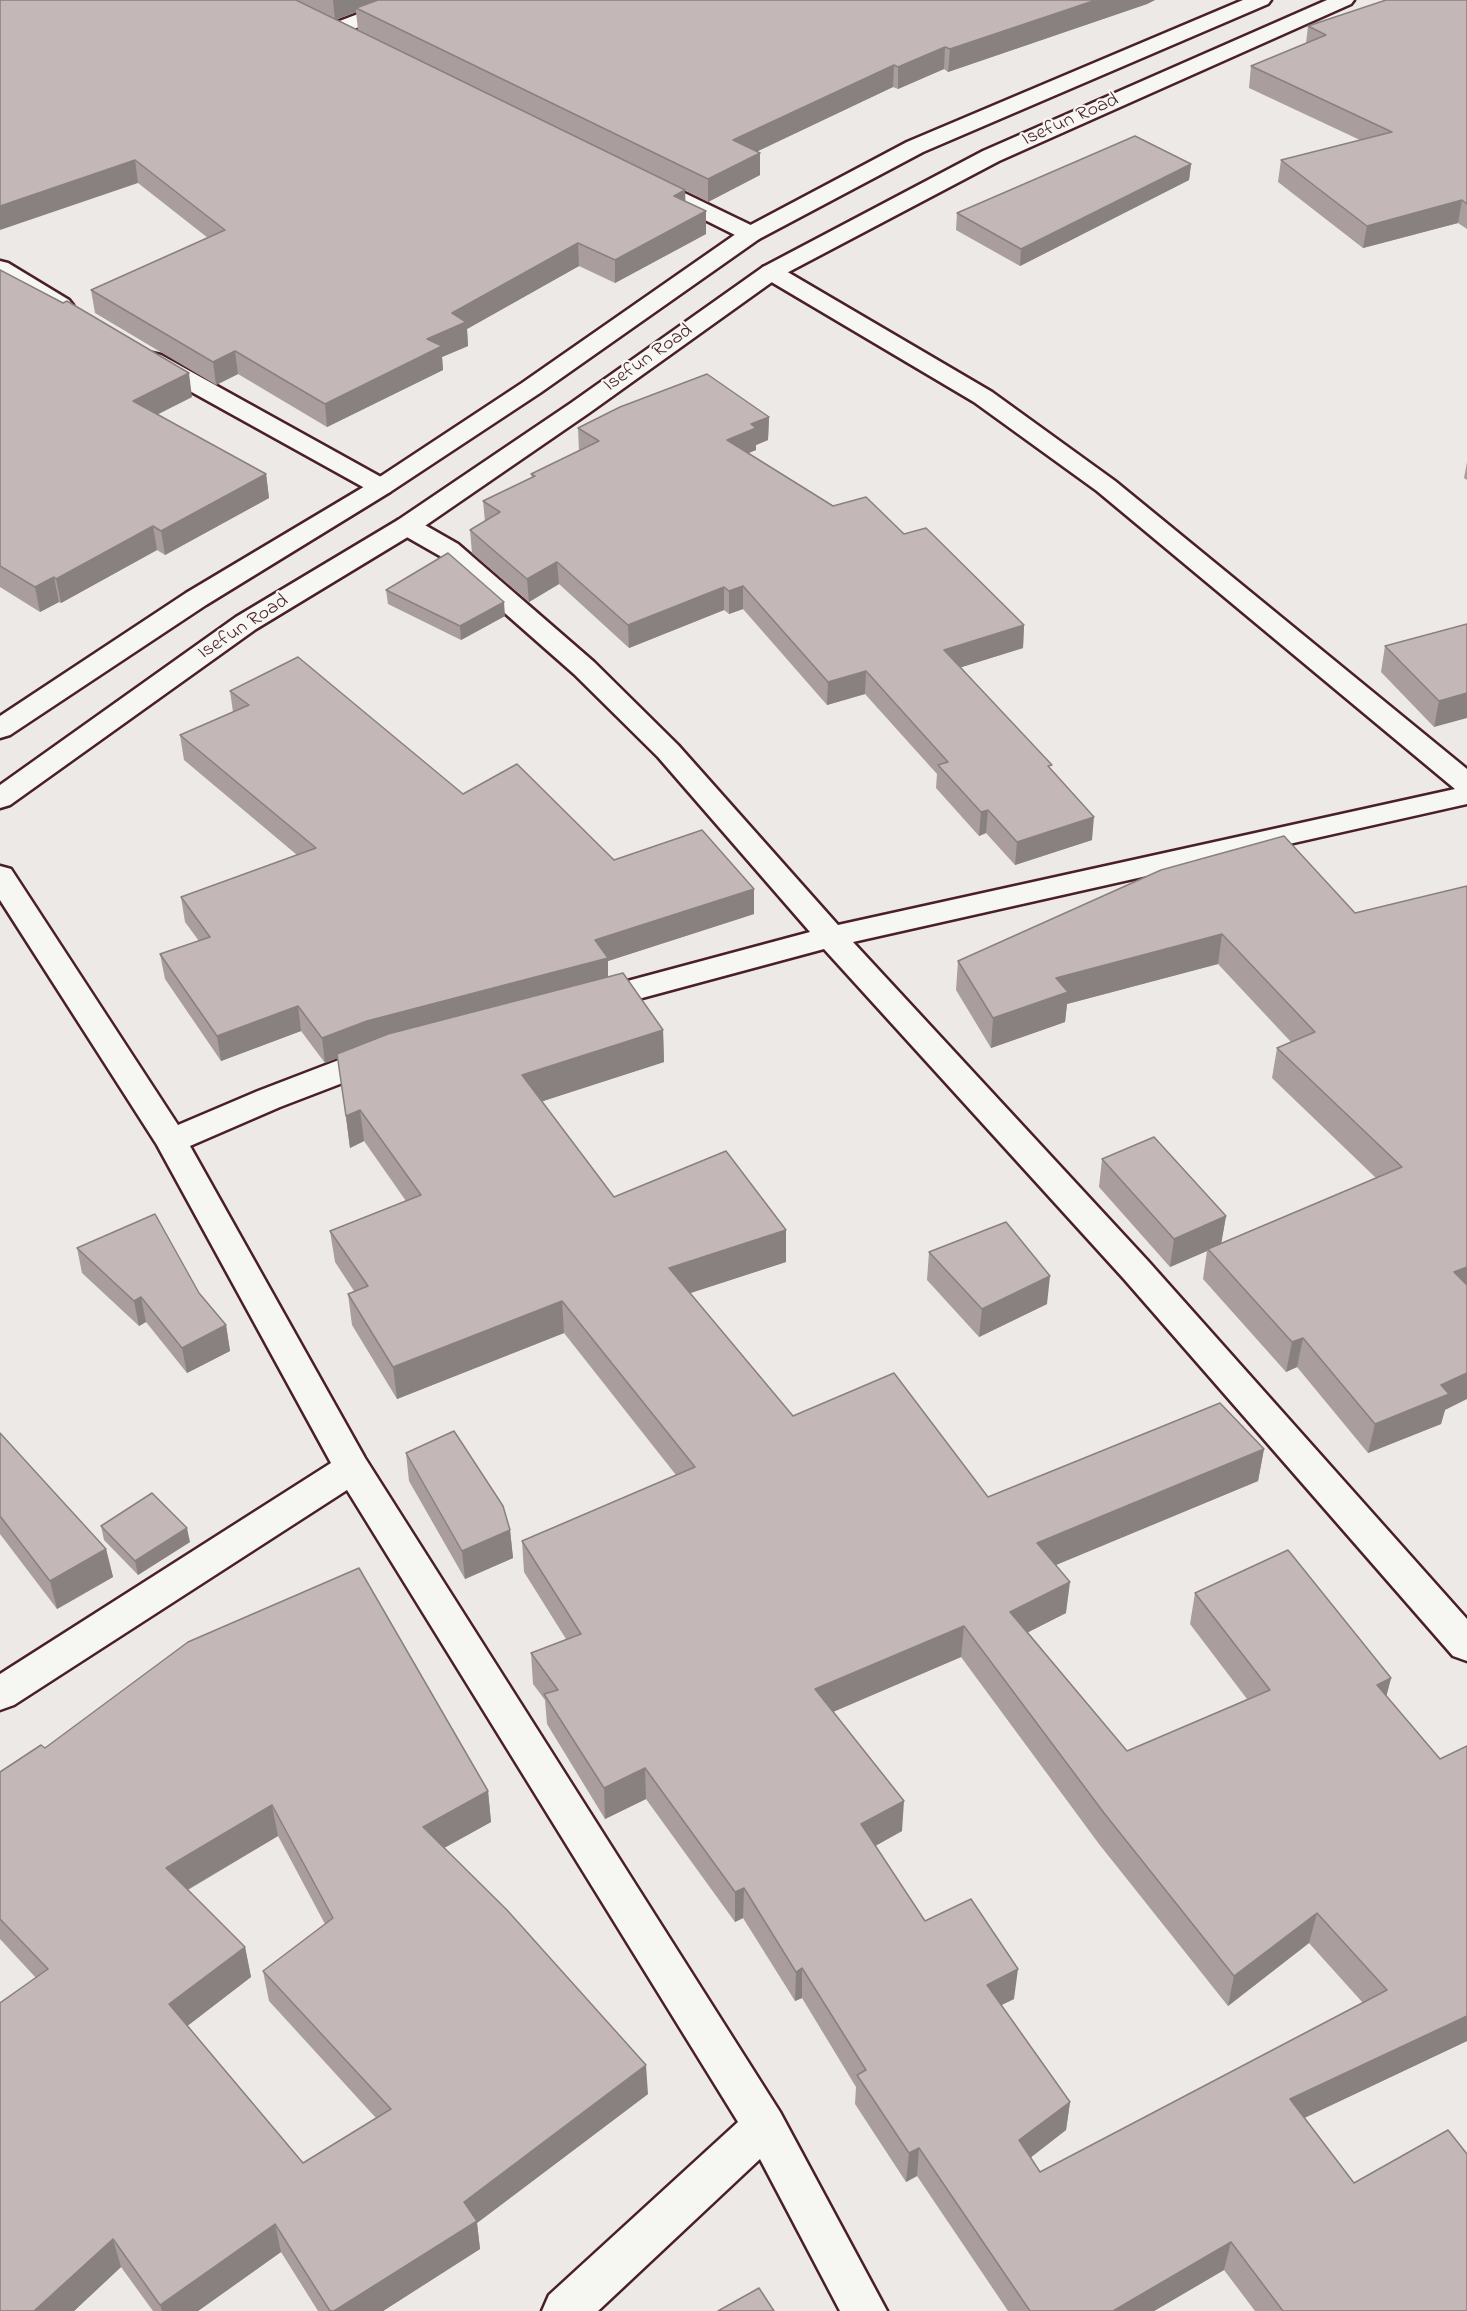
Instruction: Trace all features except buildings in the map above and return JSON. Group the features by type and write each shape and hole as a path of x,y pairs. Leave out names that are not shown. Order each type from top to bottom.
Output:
{"street":[{"path":"336,29 414,0"},
{"name":"Isefun Road","path":"0,729 196,599 381,487 531,388 751,234 915,147 1261,0"},
{"name":"Isefun Road","path":"0,799 246,623 407,526 580,408 771,272 991,156 1344,0"},
{"path":"316,19 358,39"},
{"path":"625,171 751,234"},
{"path":"0,268 80,316"},
{"path":"771,272 983,397 1106,486 1467,784"},
{"path":"130,346 189,383 381,487"},
{"path":"407,526 449,550 519,609 584,668 668,751 831,938 1136,1270 1467,1645"},
{"path":"566,1008 831,938 1467,795"},
{"path":"0,876 171,1141 352,1468 765,2126 864,2311"},
{"path":"171,1141 269,1099 381,1056 404,1050"},
{"path":"0,1694 352,1468"},
{"path":"565,2311 765,2126"}]}
